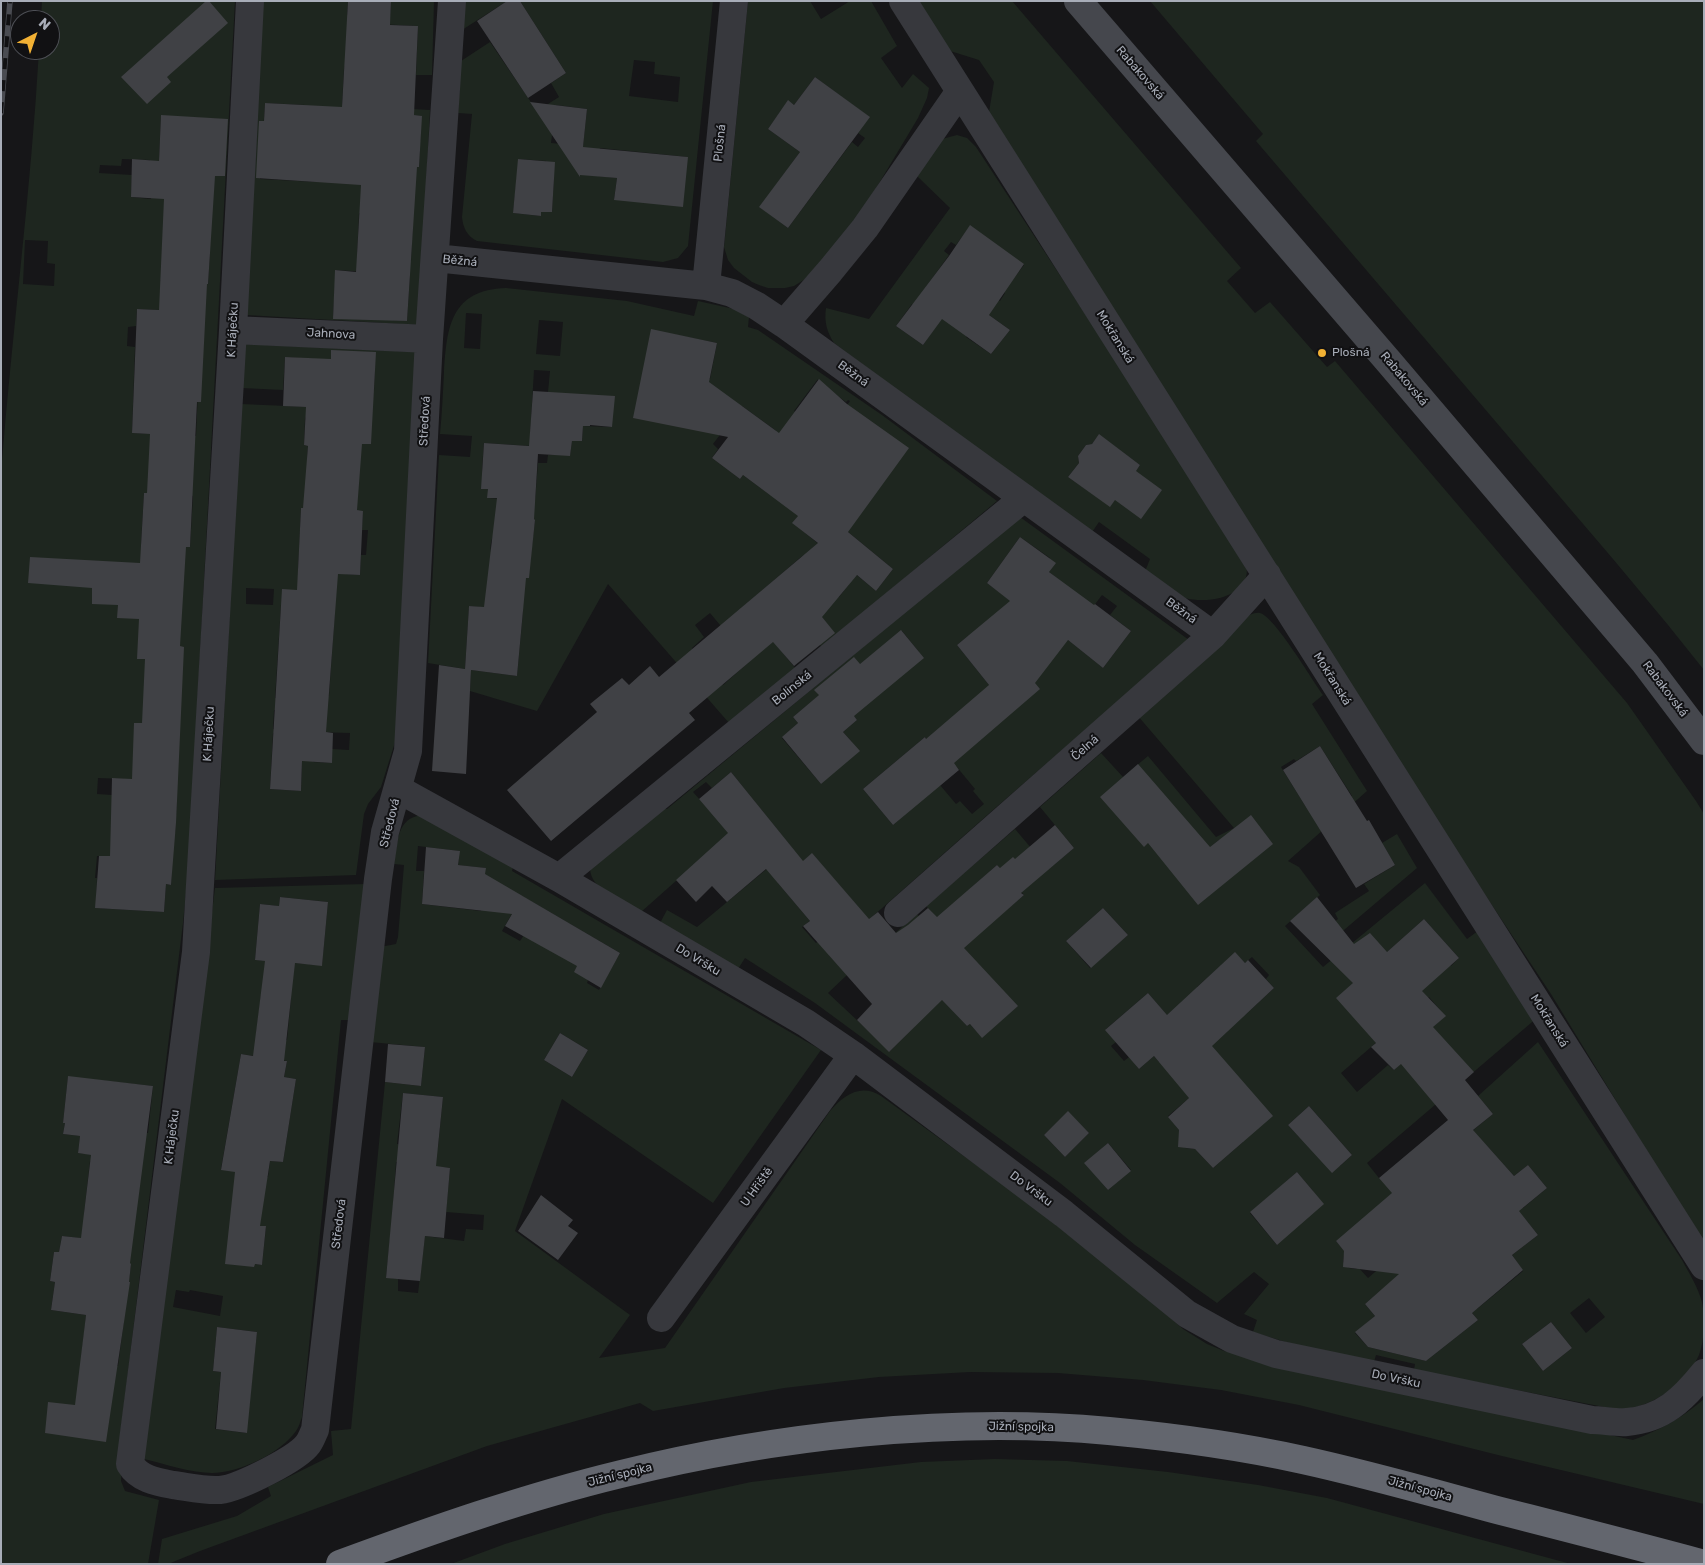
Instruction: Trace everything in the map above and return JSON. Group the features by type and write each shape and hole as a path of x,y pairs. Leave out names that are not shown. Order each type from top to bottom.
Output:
{"highway":[{"name":"Jižní spojka","path":"340,1564 525,1500 620,1474 714,1454 813,1438 913,1429 1010,1426 1107,1430 1205,1442 1301,1459 1704,1564"}],"main road":[{"name":"Rabakovská","path":"1078,1 1390,362 1645,662 1704,740"}],"street":[{"name":"K Háječku","path":"130,1464 196,952 233,330 250,1"},
{"name":"Středová","path":"130,1464 134,1472 168,1484 208,1490 231,1488 256,1478 301,1451 308,1444 315,1430 378,879 385,832 408,751 429,339 452,1"},
{"name":"Plošná","path":"706,286 734,1"},
{"name":"Mokřanská","path":"904,1 1704,1266"},
{"path":"784,324 830,272 865,228 960,91"},
{"name":"Běžná","path":"435,258 706,286 732,293 757,306 784,324 1214,635"},
{"name":"Jahnova","path":"233,330 429,339"},
{"name":"Bolinská","path":"560,878 1024,498"},
{"name":"Čelná","path":"898,913 1214,635 1267,576"},
{"name":"Do Vršku","path":"398,789 560,878 806,1024 852,1056 1064,1214 1187,1314 1232,1339 1276,1354 1592,1420 1627,1422 1658,1414 1685,1396 1704,1372"},
{"name":"U Hřiště","path":"661,1318 852,1056"}],"shaded area":[{"path":"42,1 235,1 189,861 117,1462 122,1464 121,1481 125,1491 159,1500 148,1564 1,1564 1,473 38,60 60,60 60,10 42,10","holes":["161,116 221,119 218,164 159,160","122,159 150,160 151,199 131,197 132,175 99,173 100,165 121,166","25,240 48,241 47,263 55,264 54,286 23,284","210,251 208,284 160,281","137,309 205,312 199,367 196,436 132,433 135,347 127,346 128,327 136,326","144,493 193,496 190,547 141,544","135,723 180,725 134,739","98,778 152,780 177,798 175,833 135,831 112,795 97,794","97,856 172,859 171,885 166,884 164,912 96,908 97,878 95,878","68,1077 153,1086 148,1133 127,1130 121,1158 78,1153 80,1136 63,1134 65,1123 63,1123","90,1161 132,1166 107,1217 84,1214","62,1236 97,1240 95,1258 131,1264 125,1311 98,1317 124,1320 118,1366 81,1361 86,1315 51,1310 55,1282 50,1281 54,1252 59,1252"]},
{"path":"262,1 348,1 347,15 390,18 391,1 434,1 432,75 416,75 418,26 358,23 344,69 342,105 430,110 419,325 246,315","holes":["265,103 305,105 316,182 260,179","341,109 421,116 419,167 396,166","359,213 413,217 411,261 357,258","336,270 410,275 407,321 333,316"]},
{"path":"464,1 507,1 462,30"},
{"path":"520,1 713,1 688,246 678,258 663,262 477,241 466,231 462,217 472,114 458,113 461,61 490,42 537,111 559,97 551,83 566,73","holes":["634,60 655,62 654,74 680,77 678,102 629,96","556,105 587,109 583,146 551,143","600,148 688,157 614,199 617,178 598,176","519,159 546,161 545,176 554,177 552,212 541,212 541,216 513,213"]},
{"path":"748,1 810,1 821,19 850,1 871,1 897,46 881,58 902,88 913,74 929,88 927,98 918,118 860,215 807,278 794,286 785,288 768,288 759,285 734,268 728,260 724,247","holes":["815,77 869,117 858,133 865,138 858,147 852,142 788,228 760,207 800,152 768,129 788,101 794,105"]},
{"path":"918,1 1012,1 1241,268 1227,281 1255,313 1270,302 1327,367 1335,361 1627,703 1696,801 1704,814 1704,1245 1551,994 1454,848 989,112 994,82 979,60 947,50"},
{"path":"1150,1 1704,1 1704,670 1613,559 1256,141 1263,134"},
{"path":"957,135 967,138 976,147 1245,558 1247,571 1244,581 1238,589 1219,598 1196,600 1180,596 1164,587 1144,574 1150,559 1099,522 1090,535 834,343 827,327 825,318 826,308 869,319 950,208 917,176 942,139","holes":["970,226 1024,265 1011,282 997,287 1005,293 1000,301 991,294 926,287 949,255 944,251 951,242 956,245","912,304 938,323 923,345 896,326","985,312 1010,330 991,354 966,337","1099,435 1140,465 1110,506 1068,477 1079,463 1078,456 1086,445 1092,444"]},
{"path":"506,288 627,301 694,316 698,301 734,309 749,317 748,327 758,330 882,415 997,501 822,647 819,644 814,607 831,592 839,597 850,583 847,567 876,591 893,569 836,522 818,491 793,523 821,546 801,557 744,606 796,669 729,723 608,584 537,711 470,691 471,670 517,676 523,611 469,606 465,669 428,663 439,455 470,457 472,436 440,434 447,340 450,326 463,303 488,290","holes":["466,313 482,314 480,349 464,348","539,320 563,322 560,356 536,354","651,330 717,343 710,379 696,376","534,370 550,371 548,392 612,427 583,426 582,441 572,441 570,455 548,455 547,463 538,463 535,501 488,498 488,489 482,469 484,443 547,447 530,438","818,379 818,382 846,402 850,401 818,444 801,416 794,411","742,406 775,430 793,465 770,495 743,475 740,479 712,458 718,449 713,444","505,517 535,520 528,578 499,575 491,551 492,539","710,613 750,661 723,685 692,648 704,637 695,625"]},
{"path":"244,344 417,352 397,736 381,787 368,804 364,814 356,875 215,880 241,404 310,407 305,419 304,445 308,446 307,460 321,461 362,444 371,444 371,432 360,391 374,391 375,363 285,357 283,390 242,388","holes":["301,508 363,511 362,530 368,530 366,555 361,555 360,575 298,571","246,588 274,589 273,605 246,604","281,605 335,609 329,696 275,698","274,710 301,711 300,731 273,729","315,732 350,733 349,750 332,749 331,763 313,762","273,733 303,735 301,791 270,789"]},
{"path":"1020,517 1189,640 829,955 847,975 828,993 890,1051 915,1026 855,968 917,914 928,927 905,960 967,1026 970,1024 979,1034 988,1033 988,984 960,943 926,906 1015,829 1049,869 1074,848 1040,807 1101,753 1123,777 1148,756 1216,837 1234,828 1138,716 1242,619 1260,613 1274,625 1323,695 1312,704 1367,791 1288,861 1299,867 1320,895 1285,926 1323,967 1425,883 1467,939 1482,928 1538,1017 1367,1163 1379,1178 1523,1208 1547,1188 1528,1165 1514,1176 1487,1146 1471,1132 1493,1114 1478,1096 1538,1042 1682,1260 1693,1280 1702,1302 1704,1315 1704,1329 1699,1355 1678,1384 1647,1403 1622,1409 1414,1370 1415,1364 1376,1355 1374,1362 1289,1343 1253,1332 1257,1320 1244,1314 1269,1284 1254,1272 1217,1303 1135,1245 1060,1183 815,1003 745,958 738,969 660,923 667,910 697,927 792,848 731,772 712,788 706,782 693,792 730,833 641,912 617,900 602,889 596,883 590,869 661,808 667,809","holes":["1020,537 1050,558 1049,572 1059,580 1032,617 987,583","1102,595 1117,606 1110,615 1131,631 1103,668 1068,640","902,631 919,652 906,663 859,665","968,636 977,647 1040,689 989,685 957,645","829,687 857,720 843,732 852,742 821,784 782,738 798,723 793,717","925,737 952,770 956,766 975,789 973,791 984,804 972,814 960,801 956,804 940,785 901,801 909,811 893,825 863,789","1320,746 1352,796 1327,812 1319,799 1306,807 1281,767 1294,759 1296,761","1219,840 1242,869 1175,876","812,854 858,907 816,943 802,927 810,921 778,883","997,865 1024,895 997,918 971,888","1103,908 1128,935 1090,968 1066,941","1424,919 1459,958 1451,966 1447,961 1365,972","1235,953 1245,963 1252,957 1269,975 1266,979 1274,988 1245,1015 1218,1009 1197,987","1148,993 1193,1046 1176,1048 1159,1062 1154,1056 1139,1069 1129,1057 1124,1061 1111,1046 1116,1042 1106,1029","1429,997 1445,1016 1400,1055 1404,1060 1394,1070 1388,1065 1357,1092 1341,1073","1228,1065 1243,1142 1213,1168 1195,1149 1185,1148 1179,1130 1168,1116","1309,1106 1352,1155 1340,1166 1310,1133 1302,1140 1288,1125","1068,1112 1089,1133 1065,1157 1044,1135","1108,1143 1131,1170 1108,1190 1085,1163","1297,1172 1313,1191 1300,1202 1277,1245 1250,1213","1525,1219 1538,1235 1512,1255 1523,1271 1477,1309","1336,1241 1403,1248 1368,1278 1358,1267 1356,1269 1349,1268 1343,1262 1344,1254 1346,1253","1433,1267 1478,1320 1426,1361 1368,1347 1355,1333 1375,1316 1365,1304 1379,1292","1589,1298 1605,1317 1586,1333 1570,1313","1551,1322 1572,1348 1543,1371 1522,1344"]},
{"path":"420,816 513,867 512,871 821,1050 713,1203 562,1099 515,1231 630,1315 599,1358 665,1348 830,1111 847,1096 860,1091 867,1091 881,1096 1030,1204 1154,1303 1183,1329 1207,1344 1224,1351 1633,1440 1670,1423 1704,1399 1704,1504 1299,1405 1221,1390 1143,1380 1058,1373 970,1372 879,1377 784,1388 653,1411 640,1403 487,1446 168,1564 158,1564 162,1539 237,1516 271,1496 268,1487 333,1455 331,1431 351,1429 385,1082 421,1086 425,1047 370,1042 380,947 396,944 398,937 404,865 394,864 401,829 410,819","holes":["418,846 459,851 458,865 485,868 481,911 422,904 424,871 416,871","522,896 620,953 599,990 587,983 588,980 578,965 524,935 520,941 502,931","560,1033 588,1050 572,1077 544,1060","403,1093 443,1097 438,1147 430,1166 450,1168 446,1212 484,1215 483,1230 466,1229 464,1241 425,1236 418,1293 398,1291 398,1279 386,1277 396,1162 405,1162 407,1145 397,1144"]},
{"path":"1397,834 1417,868 1331,941 1322,932 1338,919 1335,913 1369,891 1364,884 1395,865 1382,843"},
{"path":"366,884 351,1020 341,1020 302,1417 297,1429 289,1439 270,1454 234,1470 204,1473 144,1459 215,888","holes":["280,897 328,902 322,965 255,960 260,904 279,906","261,995 291,998 287,1040 256,1036","241,1054 287,1061 284,1077 296,1079 283,1162 270,1161 268,1177 221,1169","258,1226 266,1227 262,1265 255,1264","176,1290 189,1292 190,1290 223,1296 220,1316 173,1307","217,1327 257,1332 246,1433 215,1429 221,1372 213,1371"]},
{"path":"995,1459 1067,1461 1168,1472 1258,1485 1327,1498 1571,1564 451,1564 505,1544 604,1514 751,1482 921,1462"}],"building":[{"path":"206,1 209,1 228,23 167,77 171,82 147,104 121,77"},
{"path":"348,1 391,1 390,25 418,26 414,115 422,116 407,321 333,319 335,270 356,272 361,185 256,178 259,121 264,121 265,103 342,107"},
{"path":"507,1 520,1 566,73 528,98 477,21"},
{"path":"815,77 870,117 788,228 759,207 800,152 768,129 788,100 794,105"},
{"path":"530,102 587,109 583,147 688,157 683,207 614,200 617,178 580,175 580,177"},
{"path":"161,115 228,119 225,176 215,176 201,402 197,402 190,547 186,547 180,646 184,647 176,823 171,885 166,884 164,912 95,908 99,856 110,856 112,778 132,779 134,723 142,723 145,659 137,659 139,619 117,618 118,605 92,604 92,588 28,583 30,557 140,563 144,493 147,493 150,434 132,433 137,309 159,310 164,199 131,197 132,159 159,161"},
{"path":"518,159 555,162 552,212 541,212 541,216 513,213"},
{"path":"970,225 1024,264 989,315 1010,330 991,354 942,319 923,345 896,326"},
{"path":"651,329 717,343 709,382 779,433 819,379 847,404 909,448 848,532 893,569 876,591 857,575 822,617 835,633 794,666 773,642 689,713 695,720 551,841 507,790 597,712 590,704 622,678 629,685 650,666 659,677 818,543 792,523 798,516 743,475 740,479 712,458 728,437 633,418"},
{"path":"331,350 376,352 371,444 362,444 357,510 363,511 360,575 338,574 326,732 333,733 332,763 302,761 301,791 270,789 282,589 297,590 301,508 303,508 308,446 304,445 306,407 283,406 285,357 331,359"},
{"path":"533,391 615,396 612,427 583,426 582,441 572,441 570,456 538,454 535,520 529,578 526,578 517,676 471,670 466,774 432,771 439,665 465,669 469,606 484,607 497,498 487,498 488,489 481,489 484,443 529,446"},
{"path":"1099,434 1140,465 1136,471 1162,490 1141,519 1115,500 1110,507 1068,477 1079,463 1078,456 1086,445 1092,444"},
{"path":"1020,537 1056,563 1049,572 1131,631 1103,668 1068,640 1035,683 1040,689 954,763 959,770 893,825 863,789 925,737 926,739 989,685 957,645 1010,601 987,583"},
{"path":"901,630 924,658 854,716 857,720 843,732 860,751 821,784 782,737 798,723 793,717 819,695 814,690 854,657 860,664"},
{"path":"1320,746 1367,821 1369,820 1395,865 1356,888 1283,770"},
{"path":"1138,764 1210,847 1251,815 1273,844 1198,905 1148,843 1144,847 1100,797"},
{"path":"731,772 803,861 812,853 869,919 878,912 896,933 928,908 937,917 997,865 1000,868 1013,857 1015,859 1055,825 1074,848 1021,893 1024,895 964,948 1018,1006 982,1038 970,1024 967,1026 942,1000 889,1052 857,1020 872,1004 803,926 810,921 766,869 727,902 712,886 696,902 676,880 728,833 699,799"},
{"path":"426,847 460,851 458,865 486,868 485,874 620,953 601,988 574,972 577,966 505,926 512,914 422,904"},
{"path":"280,897 328,902 322,966 295,963 284,1061 287,1061 284,1077 296,1079 283,1162 270,1161 260,1226 266,1226 262,1265 255,1264 254,1267 225,1264 235,1172 221,1170 241,1054 253,1056 265,961 255,960 260,904 279,906"},
{"path":"1317,897 1354,944 1370,933 1387,952 1424,919 1459,958 1422,991 1446,1016 1433,1027 1474,1072 1465,1080 1493,1114 1473,1130 1514,1176 1528,1165 1547,1188 1519,1211 1538,1235 1512,1255 1523,1270 1472,1313 1478,1320 1426,1361 1368,1347 1355,1332 1375,1316 1365,1304 1399,1274 1343,1267 1344,1251 1336,1241 1392,1193 1379,1178 1448,1120 1401,1064 1394,1070 1371,1047 1376,1043 1336,998 1353,983 1290,921"},
{"path":"1103,908 1128,935 1091,968 1066,941"},
{"path":"1235,952 1245,963 1248,960 1274,988 1212,1046 1273,1116 1213,1168 1195,1149 1178,1147 1179,1130 1168,1117 1189,1098 1154,1056 1139,1069 1105,1030 1148,993 1167,1015"},
{"path":"560,1033 588,1050 572,1077 544,1060"},
{"path":"388,1044 425,1047 421,1086 385,1082"},
{"path":"68,1076 153,1086 130,1263 130,1282 106,1442 45,1433 48,1402 75,1405 86,1315 51,1310 55,1282 50,1281 54,1252 59,1252 62,1236 81,1238 91,1155 78,1153 80,1136 63,1134"},
{"path":"403,1093 443,1097 436,1166 450,1168 444,1238 425,1236 420,1281 386,1278"},
{"path":"1309,1106 1352,1155 1332,1173 1288,1125"},
{"path":"1068,1111 1089,1133 1065,1157 1044,1135"},
{"path":"1108,1143 1131,1171 1108,1190 1084,1163"},
{"path":"1297,1172 1324,1204 1277,1245 1250,1212"},
{"path":"541,1195 573,1220 568,1226 578,1233 558,1260 518,1231"},
{"path":"1551,1322 1572,1348 1543,1371 1522,1344"},
{"path":"217,1327 257,1332 247,1433 216,1429 221,1372 213,1371"}],"railway":[{"path":"1,113 10,1"}],"place":[{"name":"Plošná","path":"1322,353"}]}
